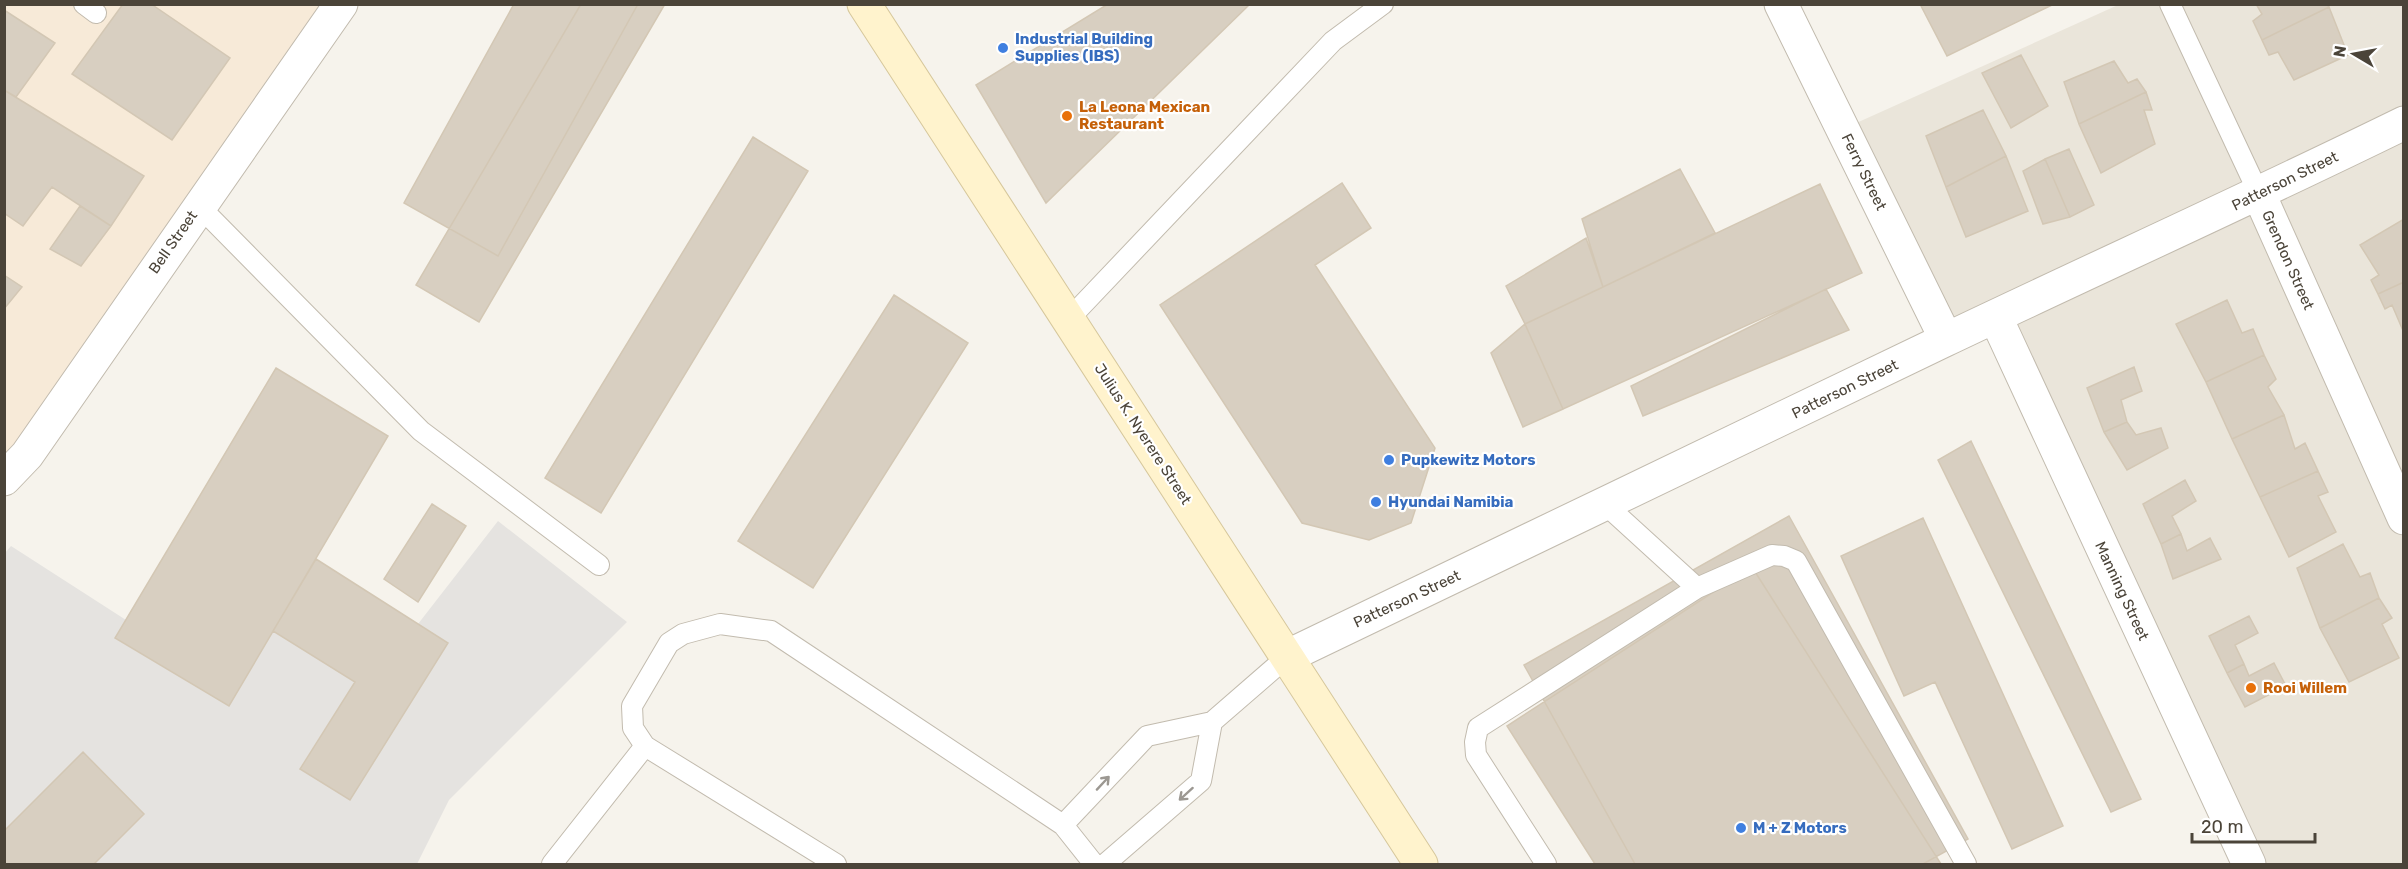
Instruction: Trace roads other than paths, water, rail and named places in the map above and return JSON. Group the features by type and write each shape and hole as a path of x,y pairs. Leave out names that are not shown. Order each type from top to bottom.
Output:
{"street":[{"name":"Bell Street","path":"4,480 27,455 341,4"},
{"name":"Julius K. Nyerere Street","path":"864,4 1421,864"},
{"name":"Ferry Street","path":"1781,4 1946,339"},
{"name":"Patterson Street","path":"1288,656 1606,505 1946,339 1996,318 2259,194 2403,123"},
{"name":"Grendon Street","path":"2259,194 2403,518"},
{"name":"Manning Street","path":"1996,318 2248,864"}],"lane":[{"path":"1068,320 1333,42 1383,4"},
{"name":"Grendon Street","path":"2170,4 2259,194"},
{"path":"199,206 421,431 599,565"},
{"path":"1606,505 1697,588"},
{"path":"1546,864 1476,755 1478,728 1697,588 1772,555 1784,556 1796,561 1966,864"},
{"path":"836,864 645,746 633,728 632,706 669,643 683,634 720,624 771,631 1063,825 1094,864"},
{"path":"1063,825 1148,736 1212,722 1288,656"},
{"path":"1105,864 1202,781 1212,722"},
{"path":"552,864 645,746"}],"place":[{"name":"Industrial Building Supplies (IBS)","path":"1003,48"},
{"name":"La Leona Mexican Restaurant","path":"1067,116"},
{"name":"Pupkewitz Motors","path":"1389,460"},
{"name":"Hyundai Namibia","path":"1376,502"},
{"name":"Rooi Willem","path":"2251,688"},
{"name":"M + Z Motors","path":"1741,828"}]}
